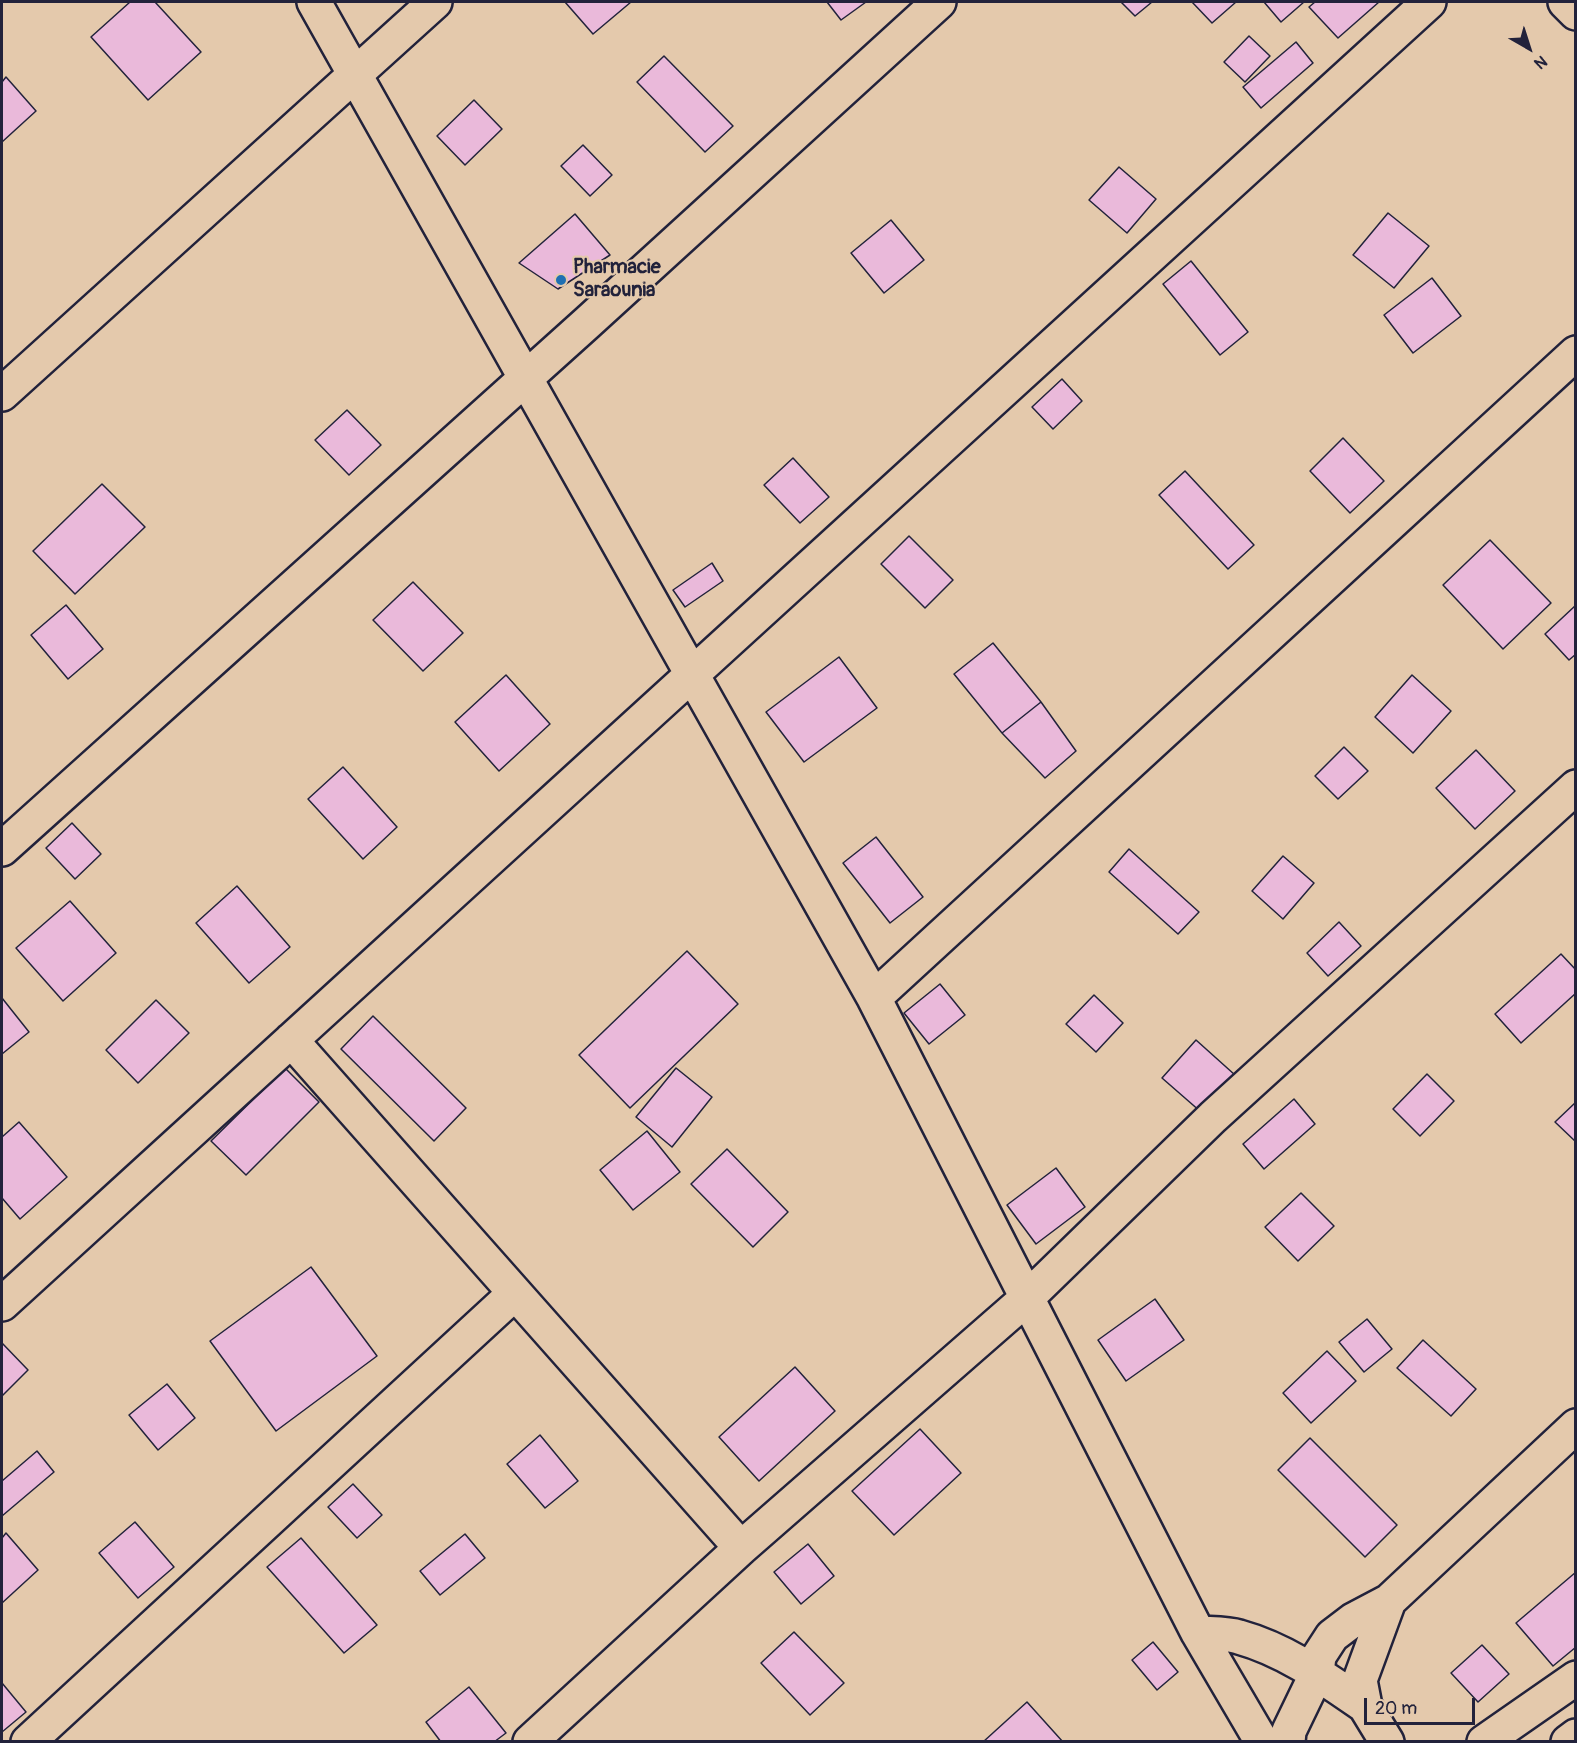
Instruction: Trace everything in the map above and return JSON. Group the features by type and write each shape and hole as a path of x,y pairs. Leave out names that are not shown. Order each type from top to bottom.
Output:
{"street":[{"path":"314,2 874,998 1198,1633 1262,1742"},
{"path":"2,394 435,2"},
{"path":"2,849 587,323 939,2"},
{"path":"2,1304 1429,2"},
{"path":"1565,2 1575,13"},
{"path":"874,998 1575,353"},
{"path":"530,1742 741,1548 1026,1299 1213,1117 1575,787"},
{"path":"291,1040 741,1548"},
{"path":"28,1742 515,1293"},
{"path":"1278,1653 1310,1649 1353,1620 1389,1601 1575,1426"},
{"path":"1388,1742 1365,1706 1360,1680 1389,1601"},
{"path":"1198,1633 1237,1636 1278,1653 1317,1673 1365,1706"},
{"path":"1288,1742 1289,1731 1317,1673 1319,1656 1332,1636"},
{"path":"1484,1742 1575,1678"},
{"path":"1568,1742 1575,1736"}],"building":[{"path":"130,2 155,2 201,52 148,100 91,37"},
{"path":"565,2 631,2 593,34"},
{"path":"827,2 866,2 841,20"},
{"path":"1121,2 1152,2 1135,16"},
{"path":"1192,2 1236,2 1212,23"},
{"path":"1264,2 1304,2 1281,22"},
{"path":"1315,2 1379,2 1338,38 1309,7"},
{"path":"1249,36 1270,56 1245,82 1224,62"},
{"path":"1296,42 1313,63 1261,108 1243,87"},
{"path":"664,56 733,126 705,152 637,82"},
{"path":"6,77 36,111 2,142 2,82"},
{"path":"474,100 502,129 465,165 437,136"},
{"path":"583,145 612,175 590,196 561,166"},
{"path":"1119,167 1156,199 1127,233 1089,200"},
{"path":"1388,213 1429,246 1394,288 1353,255"},
{"path":"575,214 610,255 558,289 519,263"},
{"path":"891,220 924,260 884,293 851,253"},
{"path":"1191,261 1248,332 1220,355 1163,284"},
{"path":"1432,278 1461,316 1413,353 1384,315"},
{"path":"1062,379 1082,401 1053,429 1032,407"},
{"path":"347,410 381,445 349,475 315,440"},
{"path":"1343,438 1384,481 1350,513 1310,471"},
{"path":"793,458 829,497 800,523 764,485"},
{"path":"1185,471 1254,545 1228,569 1159,495"},
{"path":"102,484 145,527 75,594 33,551"},
{"path":"909,536 953,580 925,608 881,564"},
{"path":"1490,540 1551,603 1503,649 1443,585"},
{"path":"712,563 723,581 685,607 673,590"},
{"path":"413,582 463,633 423,671 373,620"},
{"path":"66,605 103,649 68,679 31,635"},
{"path":"1576,605 1576,654 1569,660 1545,634"},
{"path":"993,643 1041,702 1002,733 954,674"},
{"path":"839,657 877,708 804,762 766,712"},
{"path":"506,675 550,724 499,771 455,722"},
{"path":"1412,675 1451,711 1413,753 1375,717"},
{"path":"1041,702 1076,751 1045,778 1002,733"},
{"path":"1344,747 1368,771 1338,799 1315,776"},
{"path":"1476,750 1515,791 1475,829 1436,788"},
{"path":"343,767 397,827 363,859 308,799"},
{"path":"72,823 101,854 75,879 46,848"},
{"path":"876,837 923,897 890,923 843,863"},
{"path":"1129,849 1199,912 1178,934 1109,872"},
{"path":"1283,856 1314,883 1283,919 1252,891"},
{"path":"237,886 290,947 249,983 196,923"},
{"path":"70,901 116,953 63,1001 16,948"},
{"path":"1339,922 1361,946 1328,976 1307,953"},
{"path":"687,951 738,1004 630,1108 579,1055"},
{"path":"1561,954 1576,970 1576,993 1521,1043 1495,1014"},
{"path":"940,984 965,1015 929,1044 904,1013"},
{"path":"1094,995 1123,1023 1096,1052 1066,1024"},
{"path":"2,998 29,1032 2,1054"},
{"path":"156,1000 189,1033 138,1083 106,1050"},
{"path":"373,1016 466,1108 434,1141 341,1049"},
{"path":"1196,1040 1235,1075 1201,1112 1162,1078"},
{"path":"285,1068 319,1102 246,1175 211,1141"},
{"path":"676,1068 712,1097 672,1147 636,1117"},
{"path":"1427,1074 1454,1101 1420,1136 1393,1109"},
{"path":"1294,1099 1315,1124 1264,1169 1243,1144"},
{"path":"1576,1102 1576,1142 1555,1122"},
{"path":"19,1122 67,1177 20,1219 2,1198 2,1137"},
{"path":"647,1131 680,1172 633,1210 600,1170"},
{"path":"727,1149 788,1212 753,1247 691,1184"},
{"path":"1056,1168 1085,1207 1036,1244 1007,1205"},
{"path":"1301,1193 1334,1226 1298,1261 1265,1227"},
{"path":"311,1267 377,1356 276,1431 210,1341"},
{"path":"1155,1299 1184,1340 1126,1381 1098,1340"},
{"path":"1367,1319 1392,1349 1364,1372 1339,1342"},
{"path":"1423,1340 1476,1389 1451,1416 1397,1368"},
{"path":"2,1343 28,1370 2,1396"},
{"path":"1327,1351 1356,1381 1311,1423 1283,1393"},
{"path":"795,1367 835,1411 759,1481 719,1437"},
{"path":"167,1384 195,1418 158,1450 129,1415"},
{"path":"920,1429 961,1473 894,1535 852,1491"},
{"path":"540,1435 578,1481 545,1508 507,1464"},
{"path":"1310,1438 1397,1525 1365,1557 1278,1470"},
{"path":"37,1451 54,1472 2,1516 2,1481"},
{"path":"353,1484 382,1515 357,1538 328,1507"},
{"path":"135,1522 174,1567 138,1598 99,1553"},
{"path":"6,1533 38,1570 2,1603 2,1538"},
{"path":"465,1534 485,1558 440,1595 420,1571"},
{"path":"301,1538 377,1625 344,1653 267,1567"},
{"path":"808,1544 834,1576 801,1604 774,1572"},
{"path":"1576,1572 1576,1647 1553,1666 1516,1623"},
{"path":"794,1632 844,1683 810,1715 761,1663"},
{"path":"1153,1642 1178,1672 1157,1690 1132,1660"},
{"path":"1482,1645 1509,1674 1478,1702 1451,1673"},
{"path":"2,1683 26,1712 2,1732"},
{"path":"469,1687 506,1733 494,1742 441,1742 426,1722"},
{"path":"1027,1702 1063,1742 983,1742"}],"place":[{"name":"Pharmacie Saraounia","path":"561,280"}]}
